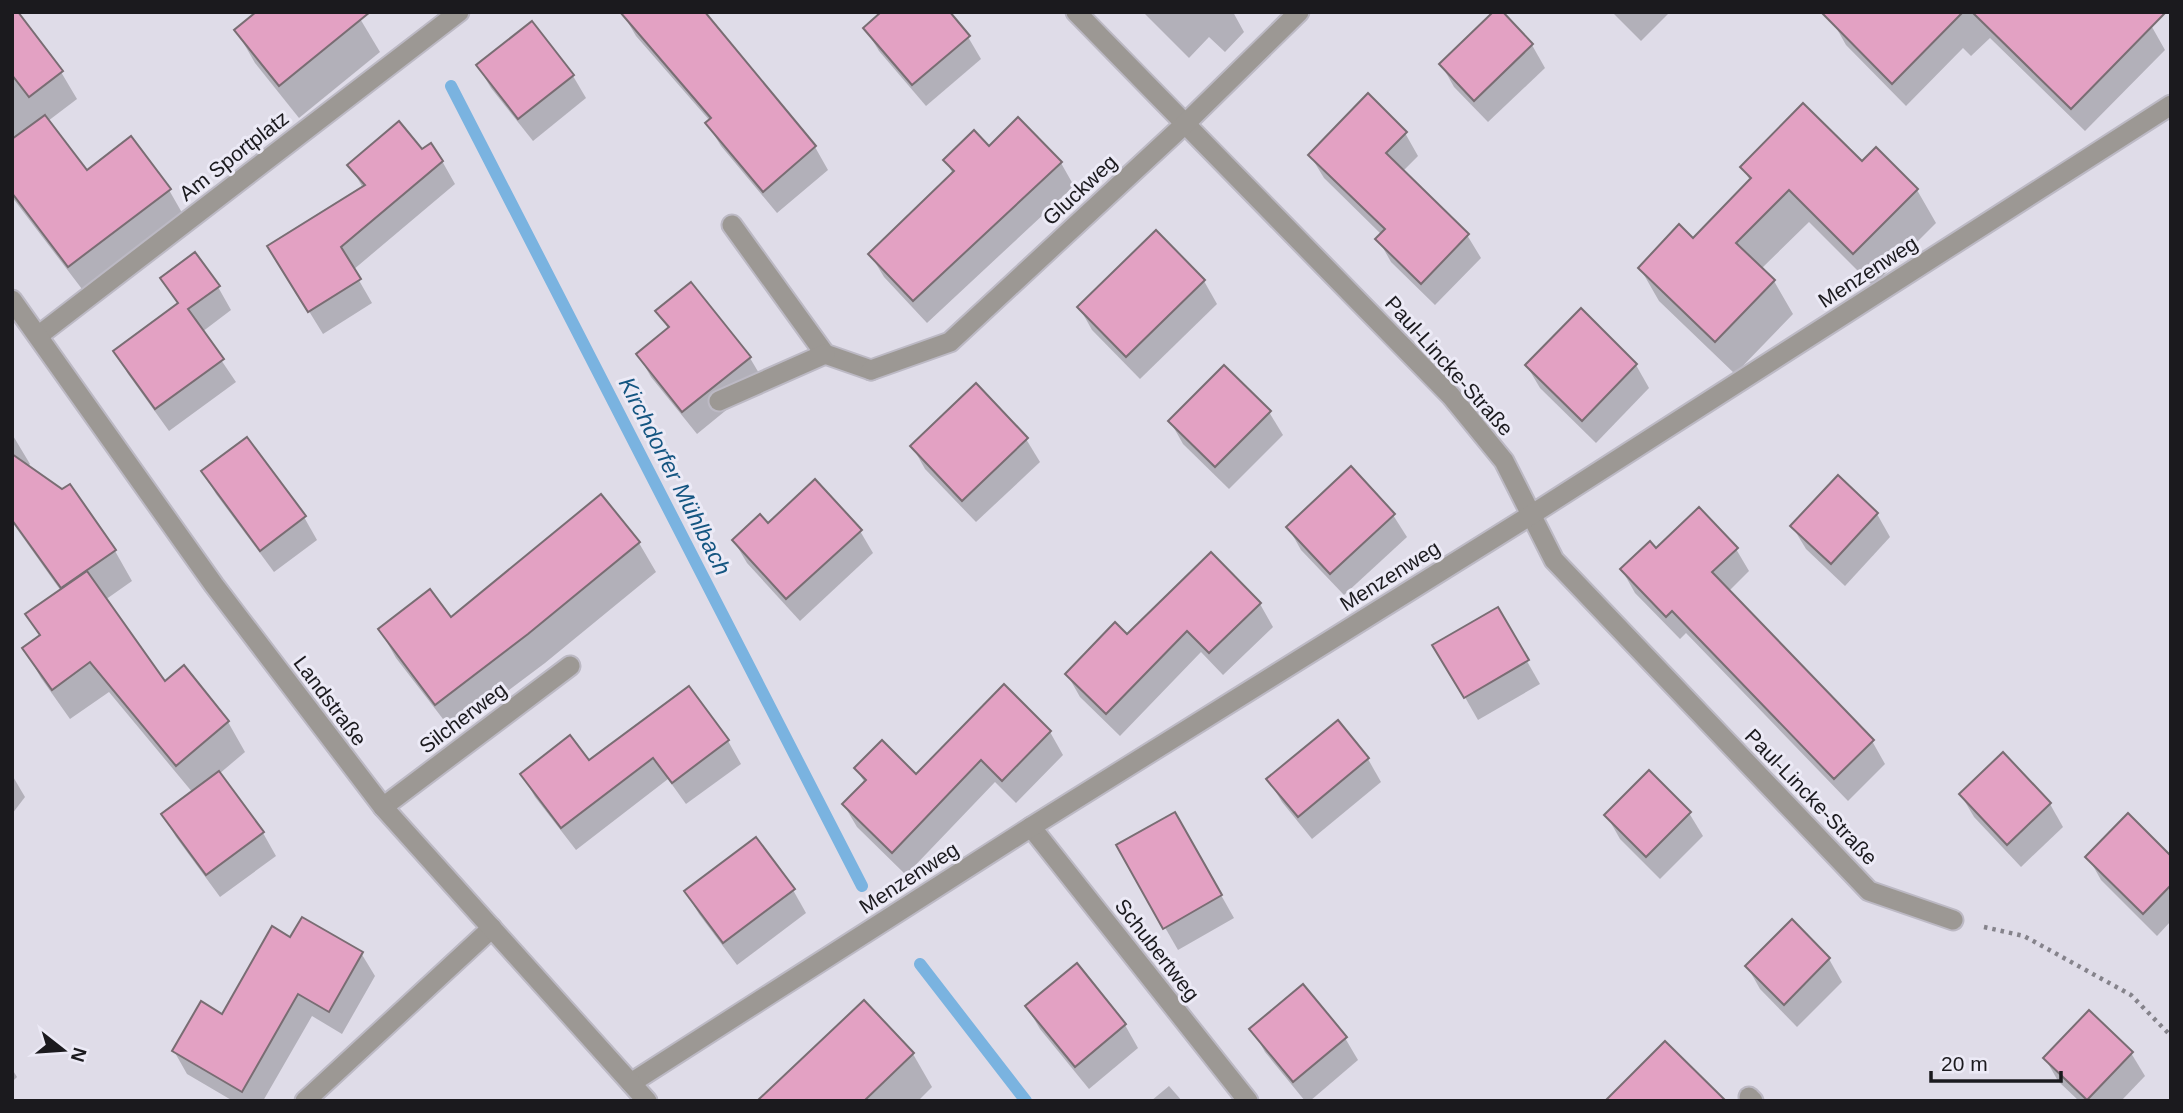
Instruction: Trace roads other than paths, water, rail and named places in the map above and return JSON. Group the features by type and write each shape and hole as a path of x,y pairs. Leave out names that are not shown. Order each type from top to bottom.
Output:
{"street":[{"name":"Am Sportplatz","path":"38,336 459,12"},
{"name":"Paul-Lincke-Straße","path":"1076,12 1451,396 1504,461 1554,560 1869,891 1953,920"},
{"name":"Gluckweg","path":"825,354 871,370 950,342 1186,123 1299,12"},
{"name":"Menzenweg","path":"631,1083 1031,827 1531,515 2171,105"},
{"path":"719,401 825,354 732,225"},
{"name":"Landstraße","path":"12,300 214,585 383,807 647,1101"},
{"name":"Silcherweg","path":"383,807 570,666"},
{"name":"Schubertweg","path":"1031,827 1248,1101"},
{"path":"305,1101 492,928"}],"waterway":[{"name":"Kirchdorfer Mühlbach","path":"451,86 862,886"},
{"name":"Kirchdorfer Mühlbach","path":"920,964 1026,1101"}]}
